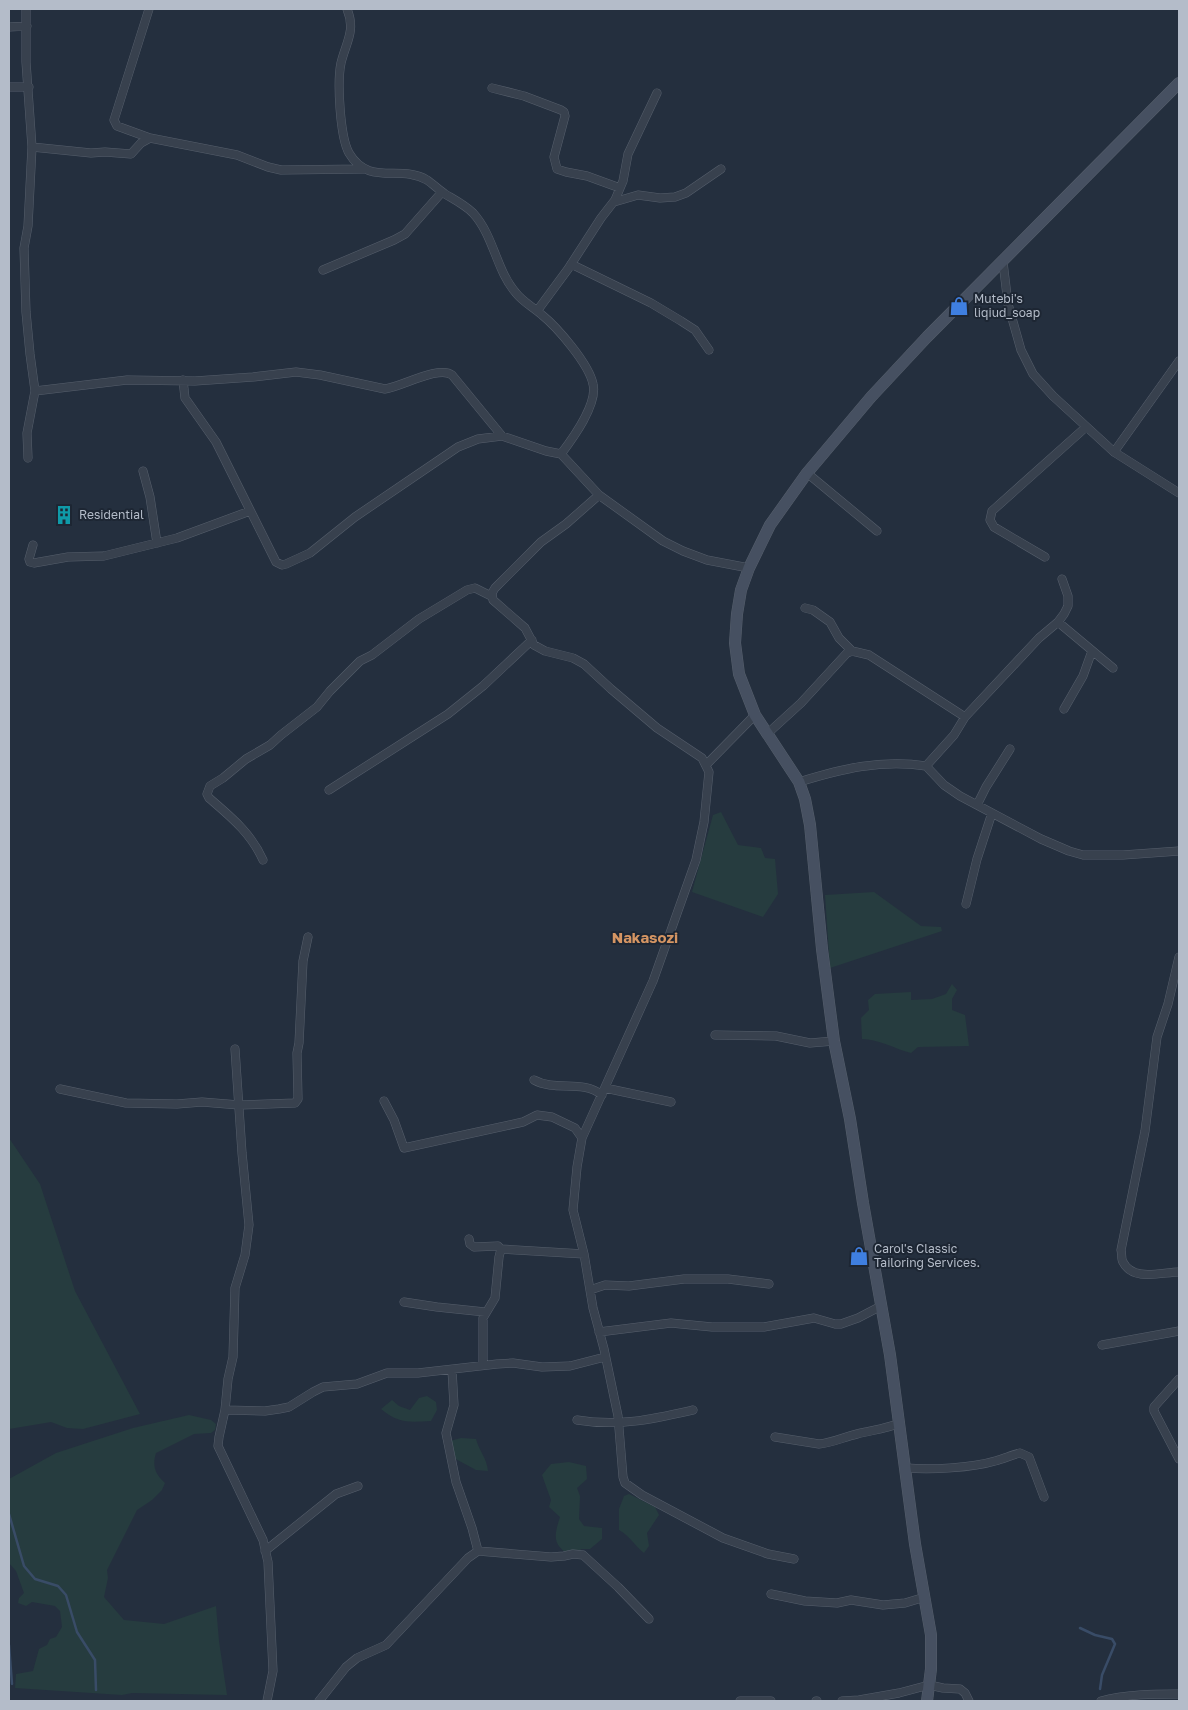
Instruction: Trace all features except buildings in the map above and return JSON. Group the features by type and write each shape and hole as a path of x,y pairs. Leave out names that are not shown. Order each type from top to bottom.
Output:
{"street":[{"path":"26,9 26,62 32,147 28,226 24,248 28,337 35,391 27,433 28,458"},
{"path":"150,9 114,120 117,126 150,138 237,155 280,170 363,169 374,172 416,176 426,179 442,192 461,203 473,213 487,234 510,285 516,293 538,311 565,339 587,369 593,383 595,394 591,405 561,454"},
{"path":"347,9 351,20 351,28 350,37 341,63 339,83 341,117 348,151 363,169"},
{"path":"9,27 27,26"},
{"path":"926,1701 931,1669 931,1635 926,1597 915,1544 900,1423 881,1306 848,1111 834,1041 822,949 810,825 805,799 799,782 755,716 739,674 735,643 742,590 748,568 770,525 807,474 871,396 1179,83"},
{"path":"9,87 29,87"},
{"path":"492,88 524,96 562,110 564,116 554,157 555,166 560,171 587,176 620,188"},
{"path":"538,311 601,218 614,202 620,188 628,154 658,93"},
{"path":"32,147 91,153 131,154 141,143 150,138"},
{"path":"614,202 638,196 675,197 686,193 721,169"},
{"path":"323,270 405,234 442,192"},
{"path":"1003,262 1008,304 1021,350 1033,374 1053,396 1114,452 1179,493"},
{"path":"571,264 651,303 681,320 694,330 709,350"},
{"path":"1114,452 1179,361"},
{"path":"35,391 127,380 253,377 296,372 320,375 385,389 393,388 423,376 445,372 452,375 502,436"},
{"path":"183,380 185,398 216,442 276,562 286,564 310,553 362,512 458,447 478,440 502,436 546,451 561,454 599,495 663,541 707,560 748,568"},
{"path":"1045,557 994,527 990,520 992,511 1086,427"},
{"path":"143,471 150,497 157,543"},
{"path":"807,474 876,531"},
{"path":"491,596 495,588 524,557 599,495"},
{"path":"33,545 29,559 30,562 34,563 68,557 104,556 184,535 250,511"},
{"path":"926,766 950,740 965,717 1038,638 1058,622 1068,606 1068,596 1062,579"},
{"path":"263,860 250,836 238,822 209,798 207,794 210,786 246,759 270,745 317,707 360,661 372,655 419,619 466,590 475,588 491,596 495,602 525,628 534,645 545,651 574,658 584,664 610,689 657,728 702,758 709,772 705,813 696,860 653,981 582,1138 573,1210 619,1423 625,1483 656,1503 729,1541 768,1554 794,1559"},
{"path":"805,608 813,610 830,622 839,638 852,651 869,655 920,686 965,717"},
{"path":"1058,622 1113,668"},
{"path":"329,790 448,714 483,686 532,640"},
{"path":"767,734 801,703 847,653 852,651"},
{"path":"1064,709 1083,676 1092,652"},
{"path":"706,765 755,716"},
{"path":"977,805 1010,749"},
{"path":"799,782 849,768 883,763 926,766 944,785 960,796 1041,839 1069,851 1083,855 1123,856 1179,850"},
{"path":"966,904 977,859 992,813"},
{"path":"60,1089 126,1103 177,1104 202,1102 239,1105 296,1103 298,1099 297,1053 303,961 308,937"},
{"path":"1179,957 1158,1037 1146,1131 1121,1250 1122,1261 1140,1274 1179,1272"},
{"path":"715,1035 776,1036 810,1043 834,1041"},
{"path":"235,1049 248,1238 235,1288 233,1358 218,1446 263,1540 266,1551 270,1588 273,1671 267,1701"},
{"path":"534,1080 543,1085 587,1086 603,1091 671,1102"},
{"path":"384,1101 394,1120 404,1148 523,1122 537,1115 552,1116 568,1124 575,1128 582,1138"},
{"path":"469,1239 470,1244 474,1247 498,1246 501,1249 584,1254"},
{"path":"483,1365 482,1327 485,1312 495,1298 501,1249"},
{"path":"590,1290 605,1285 629,1286 684,1279 728,1279 769,1284"},
{"path":"404,1302 485,1312"},
{"path":"599,1332 671,1323 712,1327 764,1327 814,1318 841,1324 858,1318 881,1306"},
{"path":"1102,1345 1179,1331"},
{"path":"225,1410 279,1410 289,1407 323,1387 357,1384 387,1374 418,1373 513,1363 542,1367 570,1366 605,1357"},
{"path":"452,1370 454,1405 446,1433 456,1482 478,1551"},
{"path":"1179,1379 1154,1407 1154,1411 1179,1458"},
{"path":"577,1420 619,1423 644,1421 693,1410"},
{"path":"775,1437 818,1444 880,1430 900,1423"},
{"path":"906,1468 924,1470 988,1462 1020,1453 1029,1457 1044,1497"},
{"path":"266,1551 336,1494 358,1486"},
{"path":"319,1701 346,1667 357,1658 386,1644 468,1558 478,1551 551,1557 582,1554 649,1619"},
{"path":"772,1594 805,1601 837,1603 851,1600 883,1605 905,1603 926,1597"},
{"path":"842,1701 887,1695 929,1685 960,1689 965,1693 969,1701"},
{"path":"1102,1701 1143,1695 1179,1694"},
{"path":"740,1701 771,1701"}],"green space":[{"path":"721,812 738,845 761,848 765,858 775,859 778,894 763,917 692,892 713,815"},
{"path":"874,892 921,926 941,927 942,931 830,968 825,895"},
{"path":"952,984 957,990 952,999 952,1010 965,1015 969,1046 918,1047 911,1053 881,1042 862,1039 861,1018 869,1010 868,1000 875,994 911,992 911,1000 932,999 946,994"},
{"path":"9,1138 40,1184 75,1291 140,1414 83,1429 67,1428 51,1422 9,1429"},
{"path":"427,1396 436,1402 437,1410 431,1421 411,1422 399,1420 381,1409 392,1400 399,1406 410,1410 419,1398"},
{"path":"189,1415 211,1420 216,1424 215,1430 211,1433 194,1434 156,1453 155,1470 165,1483 162,1490 152,1500 137,1510 107,1570 108,1578 104,1597 124,1620 164,1624 216,1606 227,1695 132,1693 122,1695 15,1688 16,1674 33,1671 39,1649 47,1645 50,1639 56,1637 62,1627 60,1611 55,1606 32,1602 26,1606 18,1603 19,1598 24,1593 16,1571 9,1563 9,1479 56,1453 133,1428"},
{"path":"461,1438 476,1439 488,1471 476,1470 452,1457 450,1441"},
{"path":"569,1462 586,1466 587,1479 577,1488 580,1496 579,1519 584,1526 602,1528 602,1539 590,1549 581,1549 578,1557 573,1558 556,1541 556,1531 560,1517 549,1507 551,1500 542,1475 551,1464"},
{"path":"629,1494 655,1507 659,1515 647,1533 649,1546 644,1553 619,1530 619,1509 624,1496"}],"waterway":[{"path":"9,1514 24,1566 35,1579 58,1586 66,1595 77,1632 95,1660 96,1690"},
{"path":"1080,1628 1095,1635 1112,1639 1115,1644 1102,1675 1100,1689"},
{"path":"9,1645 12,1684"}],"place":[{"name":"Mutebi's liqiud_soap","path":"959,306"},
{"name":"Residential","path":"64,515"},
{"name":"Carol's Classic Tailoring Services.","path":"859,1256"}],"district":[{"name":"Nakasozi","path":"645,938"}]}
